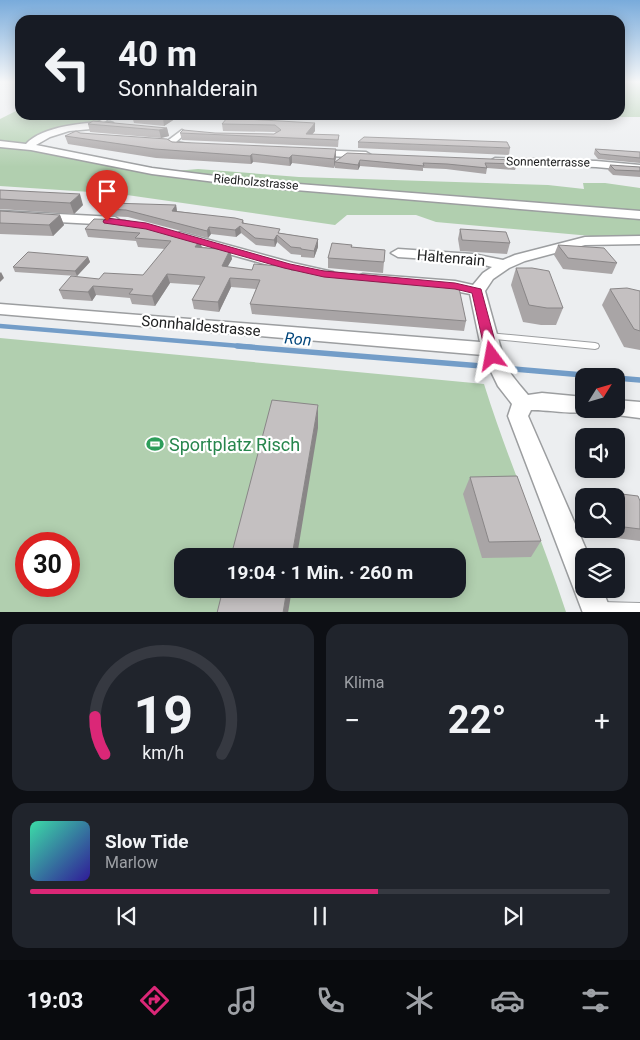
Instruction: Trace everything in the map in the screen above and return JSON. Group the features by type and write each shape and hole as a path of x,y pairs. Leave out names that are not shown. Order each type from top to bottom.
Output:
{"street":[{"path":"32,147 31,144 35,140 47,135 95,124 120,126"},
{"path":"186,134 167,139 181,146 201,148"},
{"name":"Riedholzstrasse","path":"0,144 32,147 34,149 152,171 247,183 640,216"},
{"path":"300,152 379,156"},
{"name":"Sonnenterrasse","path":"487,161 596,164 640,168"},
{"path":"0,215 128,223"},
{"path":"167,232 288,266 347,277 455,286 477,291"},
{"path":"477,291 488,276 504,265 546,250 585,241 640,240"},
{"name":"Haltenrain","path":"398,253 473,258 504,265"},
{"path":"477,291 491,347 505,381 523,403"},
{"name":"Sonnhaldestrasse","path":"0,309 491,347"},
{"path":"523,403 542,401 575,404"},
{"path":"523,403 518,416 575,556"},
{"path":"625,409 640,410"}],"lane":[{"path":"95,124 105,120"},
{"path":"491,347 595,346"},
{"path":"594,603 640,610"}],"green space":[{"path":"625,110 640,110 640,117 625,117"},
{"path":"15,112 15,120 102,120 46,134 28,144 0,143 0,119"},
{"path":"0,145 50,152 153,173 198,169 299,177 548,185 584,189 583,183 605,183 640,188 640,238 591,236 436,222 416,215 347,215 335,225 120,194 0,186"},
{"path":"0,338 484,384 566,612 0,612"}],"building":[{"path":"225,120 315,123 306,134 339,135 338,140 180,133 183,130 215,133 274,134 281,130 275,125 222,124"},
{"path":"93,121 167,128 159,130 88,124"},
{"path":"76,131 80,133 167,139 172,142 336,149 334,159 292,155 289,158 252,154 250,156 155,149 65,136"},
{"path":"364,137 507,142 510,148 358,142"},
{"path":"595,149 640,152 640,158 600,154"},
{"path":"347,153 515,160 517,164 485,163 487,168 423,163 424,166 360,160 358,165 335,162"},
{"path":"610,165 640,167 640,171 615,170"},
{"path":"0,190 80,194 70,203 0,199"},
{"path":"110,203 176,205 172,211 235,218 243,220 242,223 280,229 278,233 318,239 314,251 301,249 291,247 277,235 274,240 255,238 240,226 235,230 209,227 207,231 126,210 105,209"},
{"path":"0,211 60,215 49,225 0,223"},
{"path":"94,219 125,220 200,240 195,247 230,250 222,266 252,270 254,264 292,267 291,270 324,271 383,277 383,280 388,281 459,288 466,321 250,304 260,280 230,278 218,302 192,300 205,277 167,274 152,296 129,294 133,289 93,286 88,292 59,290 71,276 99,279 104,273 143,275 171,241 135,238 140,233 85,229"},
{"path":"460,229 506,232 510,243 462,240"},
{"path":"332,243 385,250 384,262 328,258"},
{"path":"558,245 604,248 617,263 568,258"},
{"path":"28,252 88,257 75,271 13,267"},
{"path":"516,268 549,271 563,308 529,305"},
{"path":"627,288 640,291 640,331 634,329 610,289"},
{"path":"272,400 318,405 293,548 233,548"},
{"path":"517,476 541,541 489,542 470,477"},
{"path":"625,494 638,496 640,501 640,529 625,527"},
{"path":"221,598 286,598 283,612 217,612"}],"waterway":[{"name":"Ron","path":"0,326 252,347"},
{"name":"Ron","path":"237,346 494,367"},
{"name":"Ron","path":"502,368 575,374"},
{"name":"Ron","path":"625,379 640,380"}],"place":[{"name":"Sportplatz Risch","path":"155,444"}],"route":[{"path":"107,221 146,226 288,266 324,274 455,286 477,291 492,349 492,356"}]}
